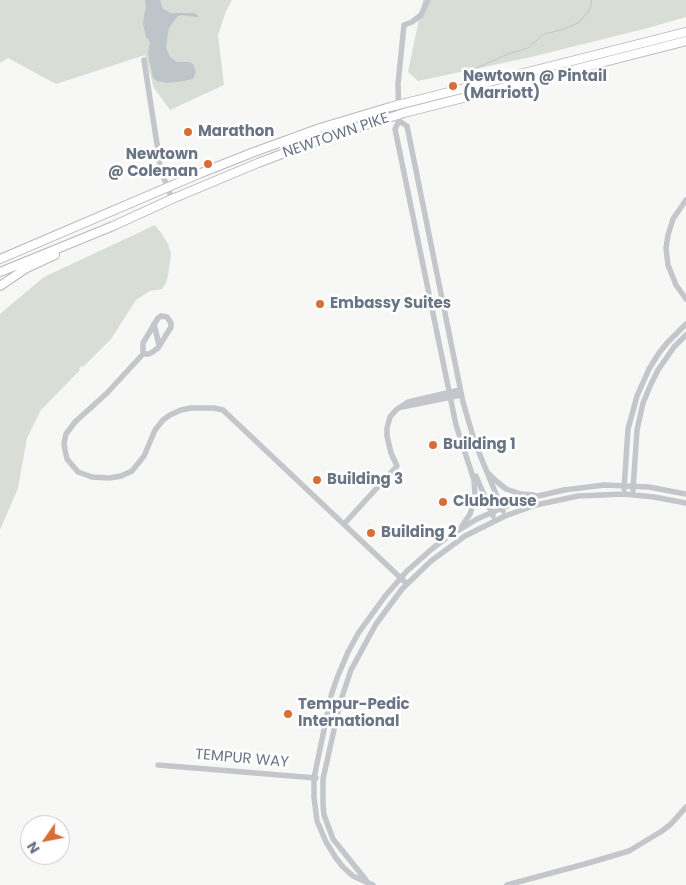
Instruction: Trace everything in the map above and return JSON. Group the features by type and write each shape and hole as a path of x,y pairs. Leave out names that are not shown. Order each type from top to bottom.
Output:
{"highway":[{"name":"NEWTOWN PIKE","path":"0,259 245,155 336,123 398,105 686,32"},
{"name":"NEWTOWN PIKE","path":"0,272 113,226 172,199 319,140 686,41"},
{"path":"0,286 25,269 113,226"},
{"path":"0,253 71,228"}],"street":[{"path":"428,0 421,15 404,25 398,84 398,118 395,129 456,425 474,480 475,495 470,514 457,531"},
{"path":"144,60 160,168 172,199"},
{"path":"398,118 407,126 460,392 468,422 482,462 505,516"},
{"path":"686,200 673,219 666,248 668,265 676,285 686,299"},
{"path":"143,354 142,343 154,324 161,316 167,317 171,327 154,351 149,354 143,354 66,434 64,443 67,459 78,472 92,477 109,478 121,476 132,471 144,456 155,430 170,415 191,408 223,410 407,584"},
{"path":"154,324 159,345"},
{"path":"624,494 628,429 637,396 659,353 686,324"},
{"path":"633,494 637,430 645,398 666,358 686,336"},
{"path":"344,524 397,466 386,436 390,417 408,402 460,392"},
{"path":"466,453 495,520"},
{"path":"482,462 490,475 501,486 521,494 539,495"},
{"path":"370,883 353,876 336,858 326,842 317,821 314,778 331,696 342,666 372,613 401,578 433,548 457,531 502,508 539,495 596,486 633,486 686,494"},
{"path":"370,883 333,839 324,810 322,791 340,703 348,678 371,631 384,611 419,571 447,548 465,536 505,516 563,498 599,494 654,496 686,503"},
{"path":"351,648 360,652"},
{"name":"TEMPUR WAY","path":"158,765 323,779"},
{"path":"507,885 629,851 662,831 686,807"}],"shaded area":[{"path":"0,0 232,0 218,35 224,85 170,110 154,88 145,55 56,84 8,58 0,63"},
{"path":"145,0 160,0 163,9 171,13 194,13 198,16 181,15 177,17 169,28 166,47 170,57 177,62 193,64 196,72 193,79 167,83 153,78 148,53 150,42 146,37 143,24 146,8"},
{"path":"423,0 686,0 686,17 531,57 418,81 408,72"},
{"path":"155,225 168,244 171,254 166,283 162,289 150,291 136,300 111,339 83,367 80,367 80,370 41,410 27,438 18,488 0,530 0,314 44,277"}],"waterway":[{"path":"472,70 508,54 528,48 544,34 578,23 588,12 591,0"}],"place":[{"name":"Newtown @ Pintail (Marriott)","path":"453,86"},
{"name":"Marathon","path":"188,132"},
{"name":"Newtown @ Coleman","path":"208,164"},
{"name":"Embassy Suites","path":"320,304"},
{"name":"Building 1","path":"433,445"},
{"name":"Building 3","path":"317,480"},
{"name":"Clubhouse","path":"443,502"},
{"name":"Building 2","path":"371,533"},
{"name":"Tempur-Pedic International","path":"288,714"}]}
